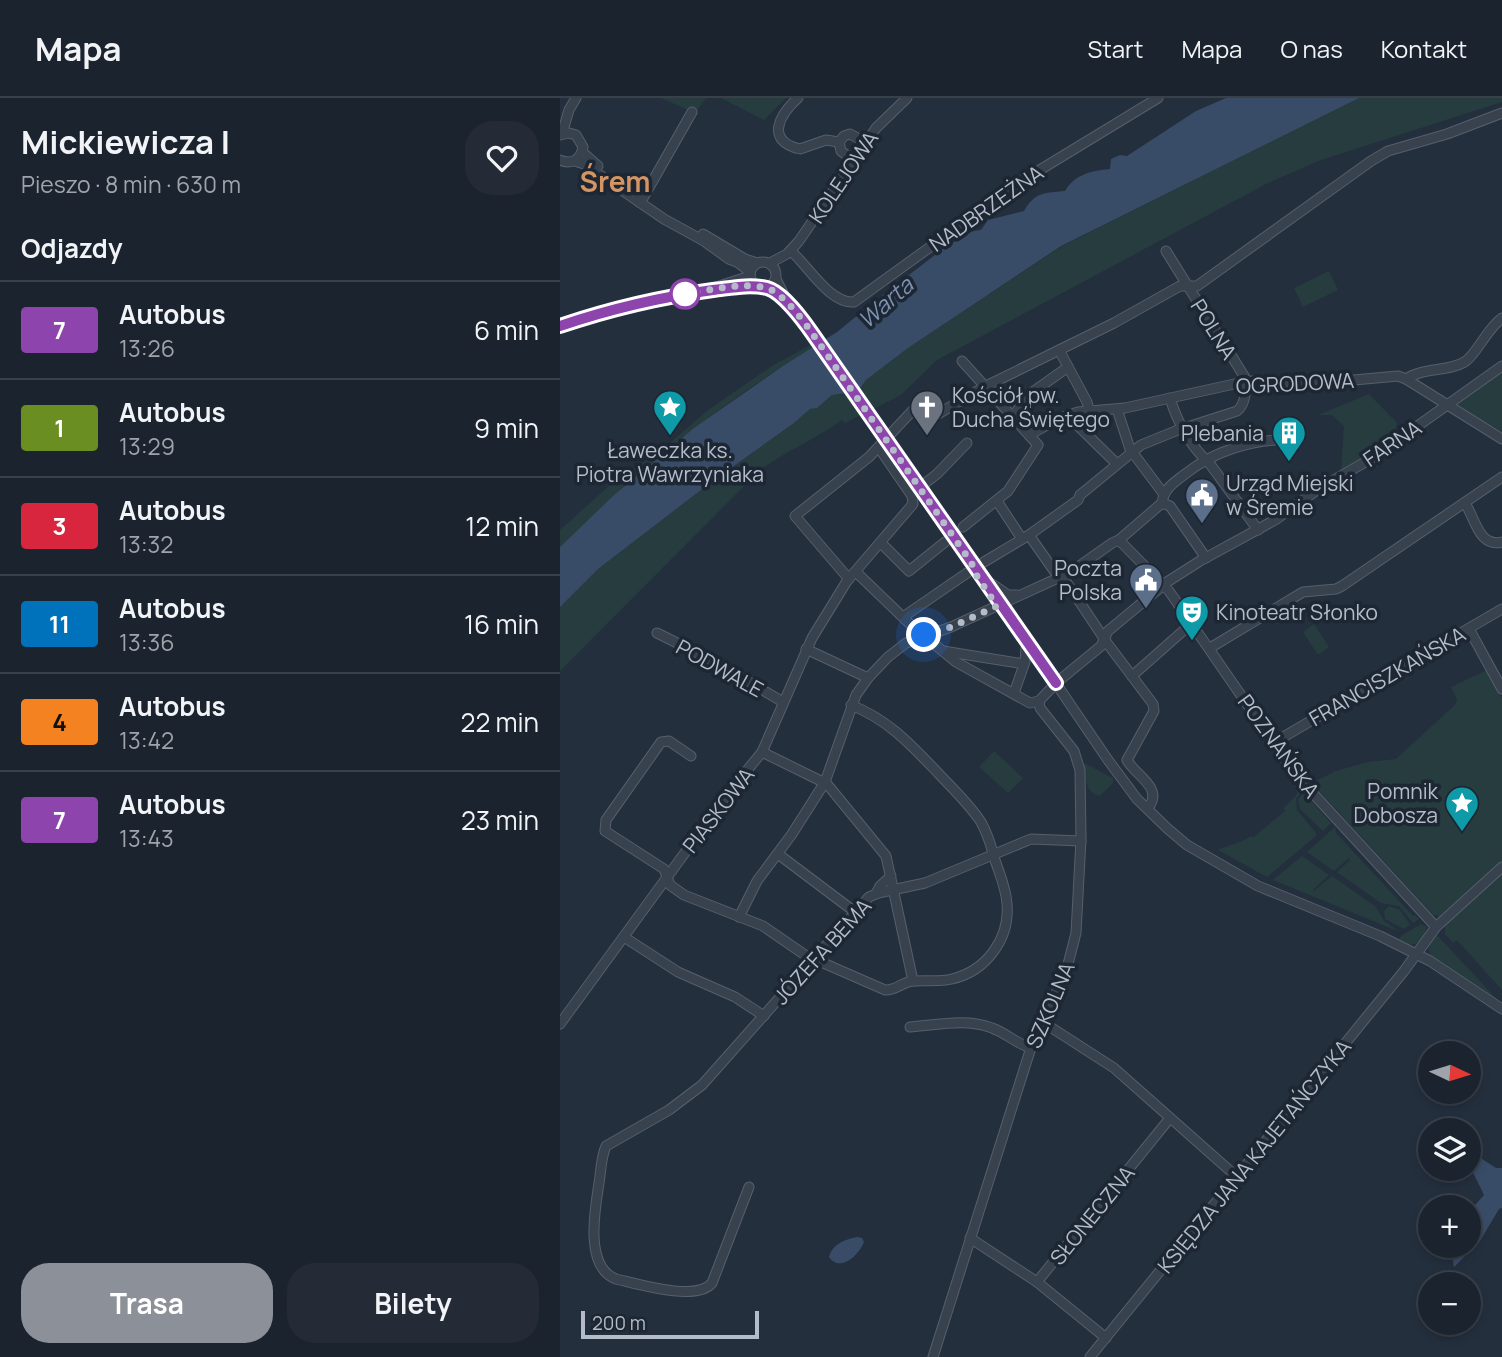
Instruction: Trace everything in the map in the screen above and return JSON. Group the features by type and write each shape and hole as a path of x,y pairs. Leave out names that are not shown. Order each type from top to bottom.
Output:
{"street":[{"path":"797,98 780,118 779,130 784,141 800,149 823,141 839,142"},
{"name":"NADBRZEŻNA","path":"789,252 833,296 846,302 854,302 1020,182 1158,98"},
{"name":"KOLEJOWA","path":"776,276 789,252 811,225 865,142 884,118 905,100"},
{"path":"561,135 574,101"},
{"path":"574,101 573,127 582,142 582,152 595,164 641,200 748,261 770,263 787,301 987,582 1026,648 1137,799 1187,845 1281,897 1380,936 1417,954 1502,1009"},
{"path":"641,200 692,112"},
{"path":"1104,639 1101,646 1039,701 1030,703 969,671 943,651 852,575 796,516 879,448 916,408 932,415 938,414 984,387 1119,321 1180,286 1195,287 1202,284 1388,151 1447,134 1502,113"},
{"path":"561,135 569,132 576,135"},
{"path":"839,142 850,134 865,142"},
{"path":"839,142 841,151 853,160"},
{"path":"565,162 582,152"},
{"path":"565,162 584,164 742,265 755,286"},
{"name":"POLNA","path":"1166,251 1245,382 1243,402 1238,410 1183,428"},
{"name":"KOLEJOWA","path":"770,263 789,252"},
{"path":"729,259 736,271 733,282"},
{"path":"560,326 625,306 733,282 750,274 757,263"},
{"path":"766,288 776,276"},
{"path":"704,290 755,286 766,288 787,301"},
{"name":"OGRODOWA","path":"1029,435 1067,415 1089,410 1117,409 1245,382 1332,383 1395,376 1406,379 1419,372 1465,361 1502,318"},
{"path":"1059,349 1089,410"},
{"path":"962,361 1038,445 1015,483 997,501 963,527"},
{"name":"FARNA","path":"1104,639 1108,631 1163,585 1258,530 1320,488 1374,457 1502,366"},
{"path":"1012,418 1027,396 1068,367"},
{"path":"1406,379 1502,439"},
{"path":"1170,398 1183,428 1258,530"},
{"path":"1117,409 1132,451 1206,558"},
{"path":"1067,415 1117,464"},
{"path":"984,562 1078,500 1080,495 1132,451 1183,428"},
{"path":"739,917 754,887 825,782 851,705 868,678 897,649 1072,571 1113,541 1119,540 1163,498 1166,489 1205,459 1243,445 1288,439"},
{"path":"879,448 910,494 937,474 967,443"},
{"path":"1210,648 1305,591 1342,586 1502,477"},
{"name":"PIASKOWA","path":"560,1024 727,795 762,752 806,649 852,575 912,506 910,494"},
{"path":"997,501 1025,537 1065,580 1154,707 1127,760 1154,792 1150,805"},
{"path":"1465,503 1486,541 1495,544 1502,542"},
{"name":"POZNAŃSKA","path":"1119,540 1163,585 1192,623 1296,775 1436,927"},
{"path":"882,541 909,570 945,542"},
{"path":"971,562 977,576 1054,685"},
{"path":"903,617 909,610 967,573"},
{"path":"987,582 1008,595 1018,595"},
{"name":"FRANCISZKAŃSKA","path":"1273,743 1502,609"},
{"path":"1132,676 1192,623"},
{"path":"1469,629 1502,689"},
{"name":"PODWALE","path":"657,634 722,666 783,702"},
{"path":"1014,693 1024,664 1026,648"},
{"path":"806,649 868,678"},
{"path":"943,651 1024,664"},
{"name":"SZKOLNA","path":"933,1357 1031,1048 1041,1021 1064,976 1073,949 1078,912 1081,786 1077,757 1040,708 1039,701"},
{"path":"691,756 669,741 662,741 604,826 607,832 664,869 670,885 684,895 768,928 812,959 887,990 912,981 947,980 961,976 983,963 996,948 1003,933 1007,910 1004,887 994,854 980,822 958,794 897,731 851,705"},
{"path":"762,752 825,782 886,856 912,981"},
{"path":"1118,774 1150,805 1226,867"},
{"name":"JÓZEFA BEMA","path":"749,1186 710,1286 699,1292 679,1291 616,1279 604,1272 597,1256 594,1223 606,1146 692,1094 869,897 929,882 1038,838 1081,841"},
{"path":"778,854 855,912"},
{"path":"1417,954 1436,927 1502,867"},
{"path":"876,894 891,876"},
{"path":"624,937 673,969 740,1000 764,1016"},
{"name":"KSIĘDZA JANA KAJETAŃCZYKA","path":"1090,1357 1417,954"},
{"path":"1041,1021 1114,1068 1237,1177"},
{"path":"910,1027 974,1023 993,1028 1031,1048"},
{"name":"SŁONECZNA","path":"970,1238 1037,1282 1170,1118"},
{"path":"1037,1282 1106,1338"}],"green space":[{"path":"661,98 706,98 695,113"},
{"path":"721,98 786,98 764,120"},
{"path":"1359,98 1502,98 1502,102 1318,161 1266,184 937,360 901,395 845,423 842,420 760,470 560,671 560,607 598,569 810,409 817,408 832,395 853,394 861,389 866,380 908,348 1062,246"},
{"path":"1329,271 1338,290 1303,307 1294,288"},
{"path":"812,344 815,347 811,350 711,416 619,492 560,547 560,530 610,485 663,449 708,410 772,366"},
{"path":"1502,371 1502,432 1459,406 1459,403"},
{"path":"1369,394 1397,423 1396,428 1372,455 1341,472 1344,426 1332,415 1318,415"},
{"path":"1314,624 1329,647 1318,655 1303,632"},
{"path":"1487,670 1502,699 1502,990 1457,940 1453,943 1445,934 1445,924 1438,916 1433,915 1312,783 1336,771 1368,762 1396,759 1455,705 1457,700 1451,687"},
{"path":"994,751 1023,778 1008,793 979,767"},
{"path":"1084,763 1113,778 1113,783 1100,796 1088,788"},
{"path":"1295,783 1303,791 1296,798 1297,810 1316,836 1267,877 1218,850 1254,837 1286,810 1283,809 1297,794"},
{"path":"1304,793 1331,823 1323,831 1300,809 1298,799"},
{"path":"1335,827 1336,833 1413,916 1419,919 1413,923 1399,906 1381,903 1337,872 1349,858 1334,871 1307,852"},
{"path":"1302,856 1329,875 1314,891 1332,876 1376,907 1384,921 1400,932 1273,880"},
{"path":"1389,906 1400,910 1410,925 1404,929 1385,919 1384,911"},
{"path":"1421,924 1427,927 1416,944 1407,945 1398,941 1401,936"},
{"path":"1435,935 1502,1005 1430,957 1428,946"}],"water":[{"name":"Warta","path":"1226,98 1359,98 1061,246 908,348 866,380 858,392 832,395 817,408 810,409 598,569 560,607 560,547 613,496 694,428 837,332 944,248 973,231 981,230 988,220 1024,211 1036,197 1065,191 1084,174 1110,169 1111,159 1120,155 1127,156 1196,111"},
{"path":"1481,1158 1496,1168 1502,1168 1502,1208 1481,1239 1481,1198 1484,1195 1477,1181 1481,1181"},
{"path":"857,1237 864,1242 849,1260 838,1263 829,1257 836,1245"},
{"path":"1453,1258 1463,1258 1454,1267"}],"bus line":[{"name":"7","path":"560,326 630,305 704,290 751,285 766,288 787,301 803,320 1056,683"}],"place":[{"name":"Ławeczka ks. Piotra Wawrzyniaka","path":"670,437"},
{"name":"Kościół pw. Ducha Świętego","path":"927,437"},
{"name":"Plebania","path":"1289,463"},
{"name":"Urząd Miejski w Śremie","path":"1202,525"},
{"name":"Poczta Polska","path":"1146,610"},
{"name":"Kinoteatr Słonko","path":"1192,642"},
{"name":"Pomnik Dobosza","path":"1462,833"}],"district":[{"name":"Śrem","path":"615,181"}],"route":[{"path":"685,294 751,285 766,288 787,301 803,320 971,562 997,606 951,627 924,635"}]}
